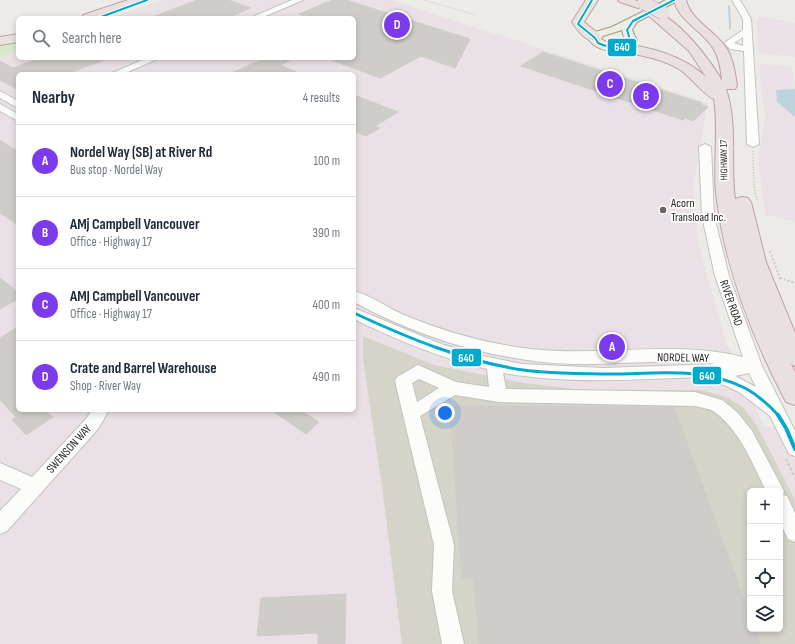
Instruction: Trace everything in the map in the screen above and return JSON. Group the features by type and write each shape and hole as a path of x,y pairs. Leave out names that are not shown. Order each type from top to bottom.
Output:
{"highway":[{"path":"93,16 139,0"},
{"path":"103,16 147,0"},
{"path":"592,0 590,6 578,18 578,22 583,29 595,38"},
{"name":"HIGHWAY 17","path":"624,0 637,2 692,35 710,53 730,86 736,111 738,171 745,222 759,273 795,357"},
{"path":"680,0 685,12 719,48 725,61 730,86"},
{"name":"HIGHWAY 17","path":"659,15 705,62 719,90 722,112 723,170 726,200 738,258 750,297 795,395"},
{"path":"0,37 16,34"},
{"path":"0,41 16,38"},
{"path":"619,47 647,51 687,68 700,78 711,90 722,112"}],"main road":[{"path":"633,21 627,30 631,43 627,46 619,47 602,45 596,41 595,38 599,34 613,30 633,21 674,0"}],"street":[{"path":"259,16 299,0"},
{"path":"735,1 746,14 754,144"},
{"path":"747,30 731,40 728,45 747,49"},
{"path":"120,72 150,60"},
{"path":"0,94 16,102"},
{"path":"0,107 16,115"},
{"path":"0,120 16,115"},
{"name":"RIVER ROAD","path":"704,147 706,198 719,266 754,366 795,449"},
{"name":"NORDEL WAY","path":"356,297 411,324 480,346 515,352 573,358 735,359 754,366"},
{"name":"NORDEL WAY","path":"356,314 436,349 494,365 523,370 576,374 694,372 740,370 754,366"},
{"path":"408,338 420,336 478,353 500,357 509,356 515,352"},
{"path":"494,365 498,395"},
{"path":"453,644 442,591 444,545 403,381 418,371 453,388 498,395 695,399 720,407 740,427 764,467 774,488"},
{"path":"694,372 726,378 735,382 760,398 780,418"},
{"path":"412,413 453,388"},
{"name":"SWENSON WAY","path":"0,525 92,424 100,412"},
{"path":"0,471 35,487"},
{"path":"783,508 795,533"}],"path":[{"path":"424,0 476,15"},
{"path":"754,144 752,160 757,202"},
{"path":"769,246 780,277 795,283"}],"shaded area":[{"path":"163,0 392,0 708,103 693,187 699,247 726,342 764,427 795,426 795,644 0,644 0,57 16,51 16,60 356,60 356,16 117,16"},
{"path":"759,16 795,23 795,57 758,53 757,24"},
{"path":"758,63 792,67 795,89 776,90 777,102 795,117 795,221 765,215 758,160 765,118"},
{"path":"363,336 434,365 524,383 590,391 701,390 726,397 744,408 757,426 795,500 795,644 402,644 381,479 363,360"}],"green space":[{"path":"16,41 16,51 0,57 0,45"}],"water":[{"path":"795,89 795,117 777,102 776,90"}],"building":[{"path":"197,0 228,0 251,8 232,16 155,16"},
{"path":"332,0 346,0 470,39 455,68 421,56 380,78 332,60 356,60 356,16 305,16 299,14"},
{"path":"543,52 702,103 700,104 708,107 693,121 685,118 683,120 521,66"},
{"path":"35,60 104,60 72,72 16,72 16,89 0,80 0,61 13,68"},
{"path":"260,60 291,60 280,65 296,72 234,72"},
{"path":"356,96 398,112 375,126 380,128 366,136 356,132"},
{"path":"0,140 16,151 16,224 0,213"},
{"path":"0,278 16,290 16,300 0,309"},
{"path":"16,328 16,412 47,412 53,417 26,435 12,420 16,417 0,400 0,338"},
{"path":"450,406 674,407 747,608 747,632 756,632 760,644 479,644 474,578 462,578"},
{"path":"274,412 303,412 319,422 306,434"},
{"path":"346,594 345,644 318,644 318,633 257,636 261,598"}],"waterway":[{"path":"729,6 730,28"}],"transit line":[{"name":"640","path":"103,16 147,0"},
{"name":"640","path":"592,0 578,24 595,38 598,43 615,48 627,46 631,43 627,30 633,21 674,0"},
{"name":"640","path":"356,314 436,348 479,361 523,370 571,374 684,373 726,380 745,388 763,400 782,420 795,449"}],"place":[{"name":"Crate and Barrel Warehouse","path":"397,25"},
{"name":"AMJ Campbell Vancouver","path":"610,84"},
{"name":"AMj Campbell Vancouver","path":"646,96"},
{"name":"Acorn Transload Inc.","path":"663,210"},
{"name":"Nordel Way (SB) at River Rd","path":"612,347"}]}
